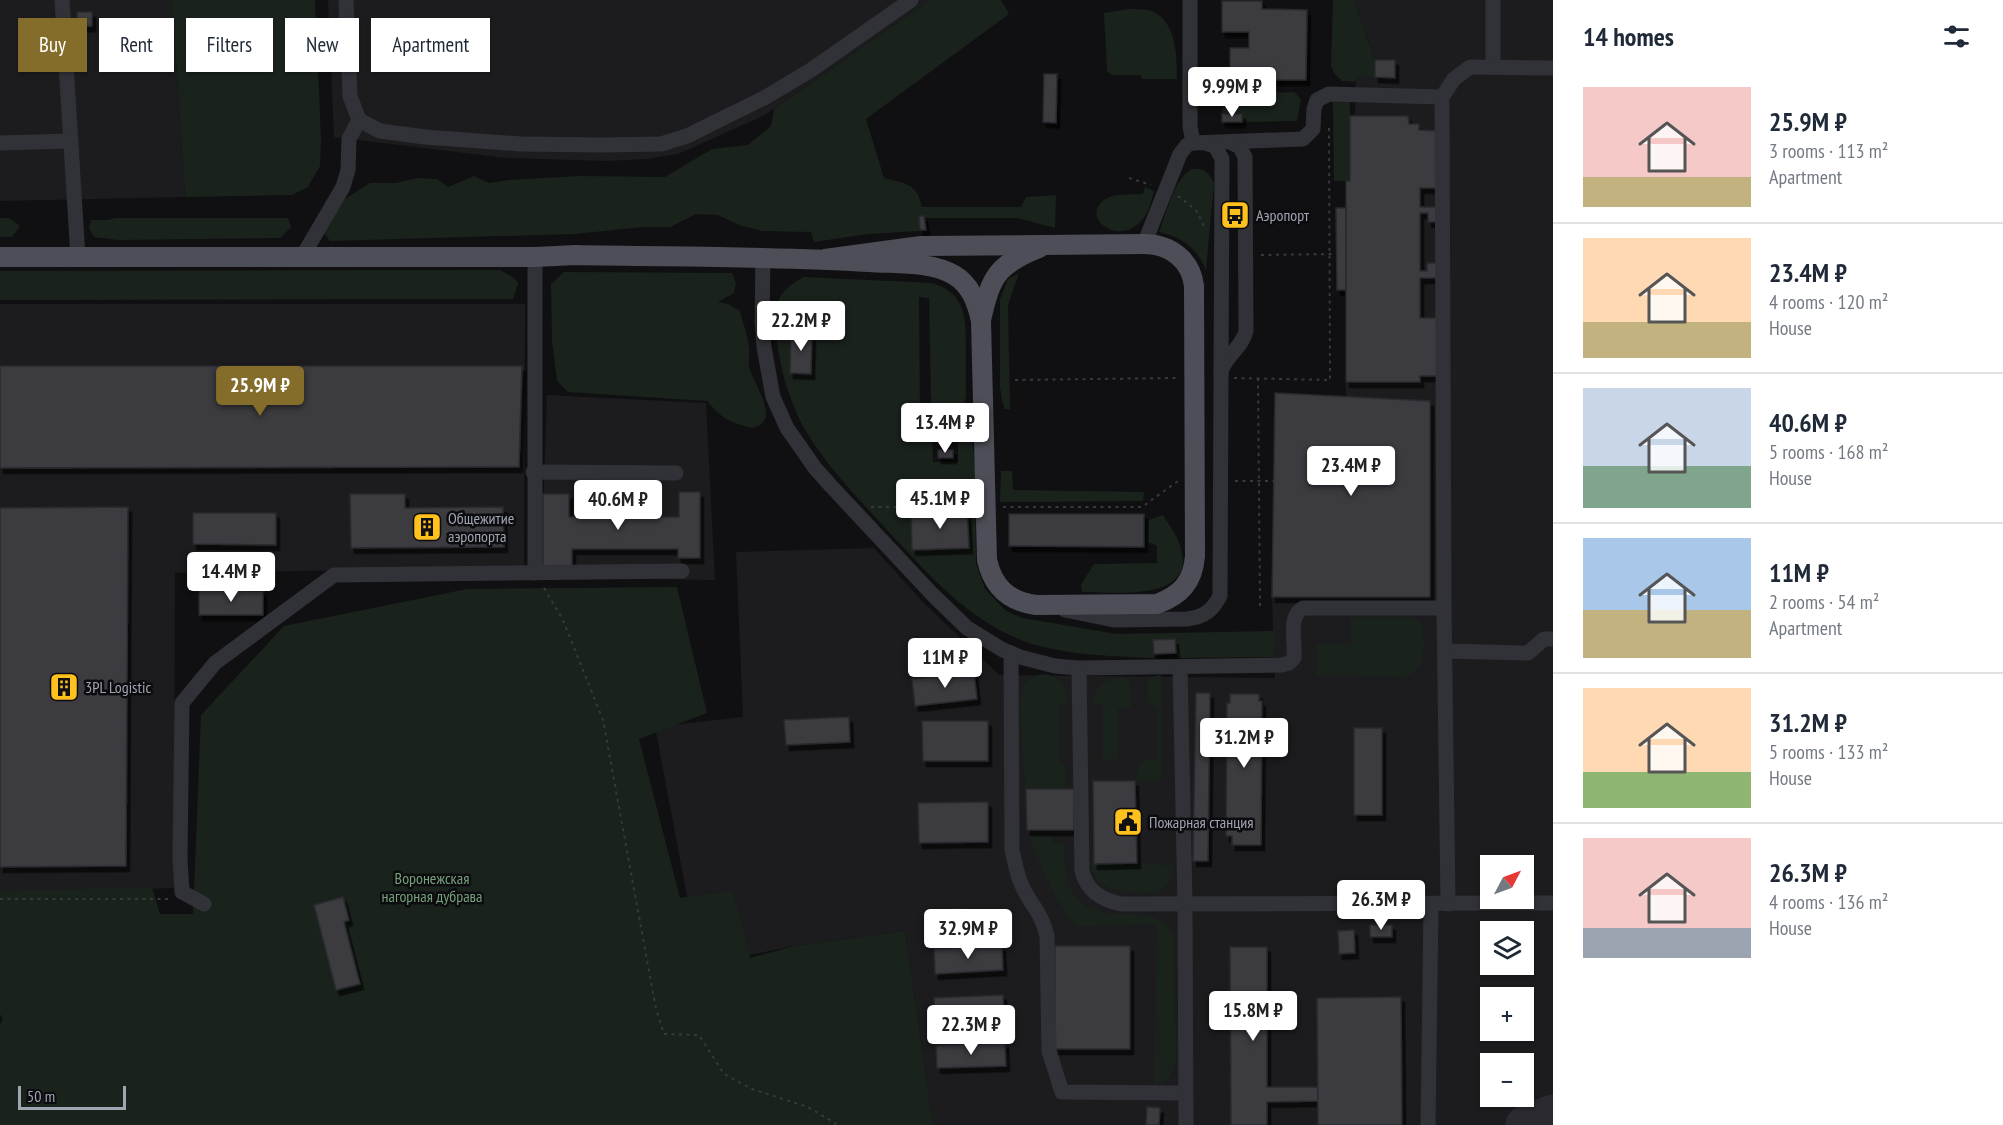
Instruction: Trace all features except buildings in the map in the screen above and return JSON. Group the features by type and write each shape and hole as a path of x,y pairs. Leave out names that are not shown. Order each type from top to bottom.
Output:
{"main road":[{"path":"981,321 990,286 998,272 1010,260 1050,244"},
{"path":"0,257 535,257 576,255 825,259 922,266 943,270 956,276 966,285 977,303 981,321 987,560 995,582 1011,598 1036,605 1157,604 1174,597 1189,581 1194,569 1195,556 1194,286 1190,269 1183,259 1164,246 1144,244 921,246 825,259"}],"street":[{"path":"62,0 78,257"},
{"path":"302,257 343,187 348,170 349,139 358,120 350,96 346,0"},
{"path":"358,120 380,130 425,137 521,144 602,146 661,144 687,136 764,98 811,70 911,0"},
{"path":"1190,0 1190,126 1199,143"},
{"path":"1493,0 1493,67"},
{"path":"1448,904 1442,97 1454,79 1470,67 1553,68"},
{"path":"1144,244 1182,150 1199,143 1304,139 1313,129 1315,104 1321,97 1329,94 1442,97"},
{"path":"0,143 70,141"},
{"path":"1221,376 1225,362 1240,347 1246,331 1245,157 1240,147 1230,142"},
{"path":"1036,605 1114,620 1198,618 1215,606 1220,596 1222,585 1222,159 1215,146 1199,143"},
{"path":"535,257 533,472 535,573"},
{"path":"763,258 762,322 766,357 773,396 787,428 825,480 944,606 967,628 1011,653 1036,662 1079,668 1275,666 1289,663 1294,655 1295,616 1303,608 1444,608"},
{"path":"533,472 676,473"},
{"path":"204,904 182,892 180,860 182,703 215,663 334,575 682,571"},
{"path":"1445,651 1528,653 1544,639 1553,639"},
{"path":"1011,653 1012,850 1016,870 1024,890 1043,920 1047,936 1049,1051 1062,1092 1185,1093"},
{"path":"1079,668 1082,861 1084,880 1095,894 1121,904 1553,903"},
{"path":"1180,668 1185,903 1185,1125"},
{"path":"1428,1125 1431,904"}],"path":[{"path":"1221,376 1330,380 1329,94"},
{"path":"1129,178 1165,190 1191,204 1201,218 1207,234"},
{"path":"1246,255 1336,254"},
{"path":"1015,380 1194,378"},
{"path":"1258,378 1260,606"},
{"path":"870,507 1142,507 1178,481"},
{"path":"535,573 563,620 603,720 656,1009 664,1034 699,1035 724,1074 753,1089 808,1107 838,1125"},
{"path":"0,899 168,899 182,892"}],"shaded area":[{"path":"0,0 172,0 173,18 99,18 99,72 174,72 174,30 185,197 0,201"},
{"path":"328,0 930,0 765,115 678,154 647,159 607,161 506,158 334,137 331,72 359,72 359,18 329,18"},
{"path":"1354,0 1553,0 1553,1125 933,1125 905,931 794,946 700,965 655,727 743,717 736,552 874,548 922,601 999,675 1275,678 1272,597 1275,393 1346,396 1346,181 1350,180 1350,116 1355,115 1356,77 1375,77 1375,59"},
{"path":"0,304 525,304 524,567 175,573 174,888 0,893"},
{"path":"547,395 706,403 715,580 541,578"}],"green space":[{"path":"172,0 315,0 316,18 285,18 285,72 318,72 320,166 308,187 292,195 185,197"},
{"path":"930,0 1001,0 1009,14 866,119 884,178 904,183 914,189 922,207 1021,207 1026,197 1056,195 1055,228 1018,218 925,218 919,216 919,231 868,234 814,242 811,232 762,231 739,225 718,215 696,214 670,227 643,227 575,234 330,241 323,232 343,200 370,183 396,183 417,178 437,179 448,187 474,176 489,183 580,176 665,177 712,149 748,145 771,126 774,109"},
{"path":"1333,0 1354,0 1375,60 1375,77 1356,77 1355,82 1342,81 1335,74 1331,66"},
{"path":"1129,9 1148,10 1158,14 1165,21 1173,39 1177,60 1177,79 1143,79 1140,75 1112,75 1107,71 1104,13"},
{"path":"1294,92 1301,99 1297,121 1242,122 1242,114 1222,114 1225,94"},
{"path":"1350,101 1350,181 1334,181 1333,102"},
{"path":"1192,169 1206,172 1214,183 1206,270 1198,255 1182,240 1159,232 1176,188 1186,173"},
{"path":"1145,187 1154,191 1147,213 1137,225 1127,230 1116,231 1100,222 1097,214 1098,206 1106,199 1119,195 1143,194"},
{"path":"0,218 9,218 20,226 12,237 0,237"},
{"path":"288,218 291,227 280,238 118,240 94,237 89,228 91,220"},
{"path":"500,270 518,283 513,299 0,300 0,271"},
{"path":"564,272 732,273 736,283 734,293 718,302 728,304 740,311 747,334 749,367 765,407 764,421 753,427 738,424 723,417 707,401 568,392 557,381 552,341 551,284"},
{"path":"1019,273 1008,305 1010,409 1005,409 1000,387 1000,299 1008,279"},
{"path":"804,277 932,283 944,288 958,301 966,329 966,398 959,408 950,413 940,410 931,401 929,298 919,297 920,424 932,435 933,462 958,462 958,434 964,426 970,431 975,460 976,563 985,589 1006,611 1023,618 1116,634 1274,631 1274,657 1177,658 1175,639 1153,640 1154,658 1070,652 1029,643 1010,635 962,605 923,569 843,481 804,428 783,375 775,330 775,312 777,303 786,289"},
{"path":"1001,471 1012,471 1013,490 1144,492 1143,501 1000,502"},
{"path":"1163,515 1179,543 1183,562 1178,576 1167,585 1152,590 1114,593 1082,592 1081,585 1094,564 1157,563 1157,546 1148,542 1149,520"},
{"name":"Воронежская нагорная дубрава","path":"677,587 707,713 639,739 680,898 733,891 750,958 794,946 905,931 933,1125 0,1125 0,1024 3,1020 0,1014 0,891 152,887 160,914 193,914 201,715 284,626 467,589"},
{"path":"1351,617 1411,617 1417,620 1423,629 1423,656 1418,667 1406,677 1317,675 1317,644 1351,643"},
{"path":"1046,674 1060,681 1066,693 1067,703 1059,704 1059,764 1066,764 1065,789 1026,789 1021,697 1029,680"},
{"path":"1161,675 1161,781 1135,781 1140,764 1148,759 1157,759 1158,709 1147,701 1148,681 1152,677"},
{"path":"1119,677 1126,678 1131,685 1130,708 1118,708 1118,759 1102,760 1103,704 1092,703 1101,686"},
{"path":"1029,836 1052,836 1052,843 1064,844 1066,873 1074,894 1087,906 1102,912 1153,918 1166,925 1174,939 1176,1058 1172,1072 1164,1082 1154,1085 1157,924 1077,926 1055,895"},
{"path":"1091,863 1174,865 1169,881 1164,887 1152,892 1136,893 1115,889 1098,881"}],"taxiway":[{"path":"1525,1125 1553,1114"}],"place":[{"name":"Аэропорт","path":"1235,215"},
{"name":"Общежитие аэропорта","path":"427,527"},
{"name":"3PL Logistic","path":"64,687"},
{"name":"Пожарная станция","path":"1128,822"}]}
